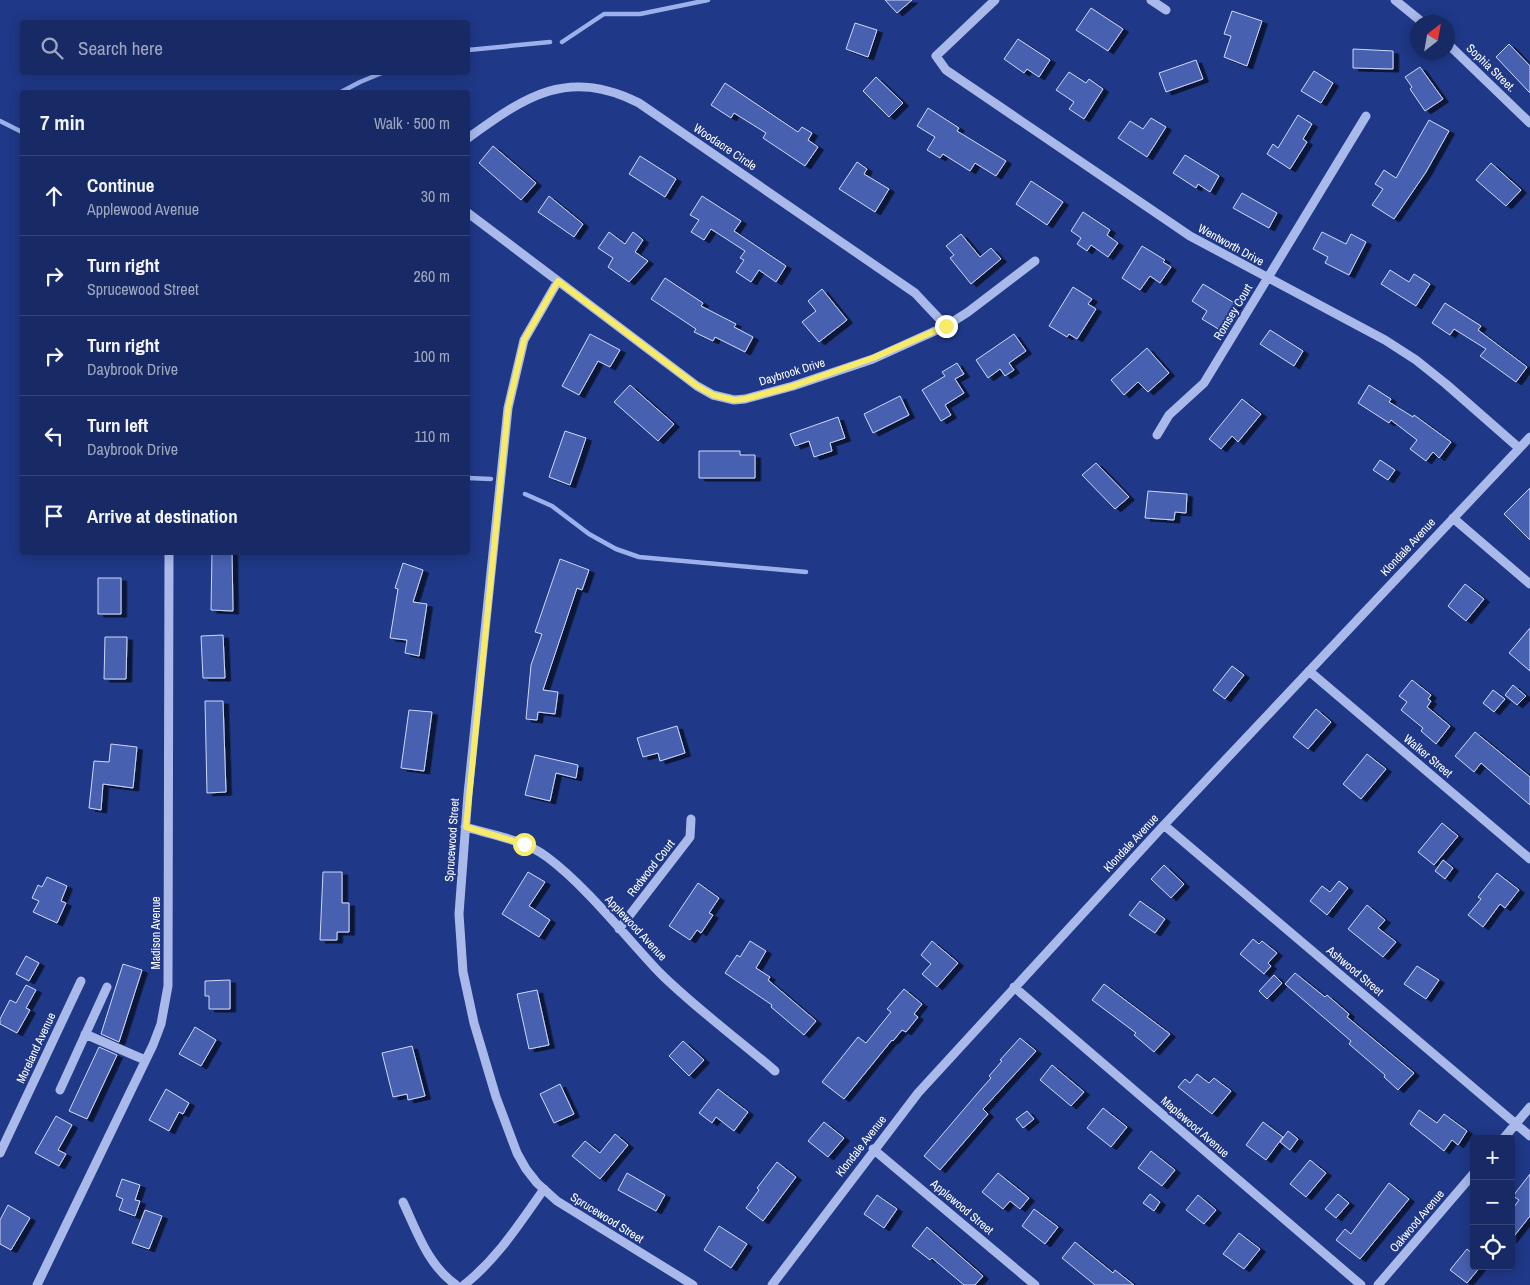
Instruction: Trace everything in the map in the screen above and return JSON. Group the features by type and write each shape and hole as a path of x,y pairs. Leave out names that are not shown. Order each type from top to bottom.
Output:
{"street":[{"name":"Wentworth Drive","path":"995,0 936,56 946,70 1102,178 1190,236 1385,340 1416,360 1519,448"},
{"path":"1151,0 1166,10"},
{"path":"1395,0 1413,15"},
{"name":"Sophia Street.","path":"1455,51 1530,123"},
{"name":"Woodacre Circle","path":"470,137 528,98 561,87 585,86 623,95 639,103 915,293 946,326"},
{"name":"Romsey Court","path":"1158,435 1169,414 1204,383 1366,116"},
{"name":"Daybrook Drive","path":"470,215 697,386 713,395 734,400 793,386 856,365 946,326 968,312 1035,260"},
{"name":"Sprucewood Street","path":"558,281 524,340 508,408 466,827 459,917 463,972 496,1097 517,1153 526,1169 544,1189 599,1229 693,1285"},
{"name":"Klondale Avenue","path":"772,1285 873,1149 918,1093 1164,825 1530,436"},
{"path":"1453,518 1530,584"},
{"name":"Madison Avenue","path":"37,1285 161,1024 168,986 169,555"},
{"name":"Walker Street","path":"1309,671 1530,859"},
{"name":"Redwood Court","path":"619,928 690,836 691,819"},
{"name":"Ashwood Street","path":"1164,825 1530,1136"},
{"name":"Applewood Avenue","path":"466,827 524,844 547,857 695,1005 775,1071"},
{"name":"Moreland Avenue","path":"0,1153 81,981"},
{"path":"60,1090 107,987"},
{"name":"Maplewood Avenue","path":"1014,987 1361,1285"},
{"path":"86,1034 145,1060"},
{"path":"1506,1135 1530,1107"},
{"name":"Applewood Street","path":"873,1149 1036,1285"},
{"name":"Oakwood Avenue","path":"1378,1285 1470,1178"},
{"path":"464,1285 482,1271 501,1251 544,1189"},
{"path":"403,1202 429,1256 446,1278 456,1285"}],"building":[{"path":"885,0 912,0 897,13"},
{"path":"1091,8 1123,29 1108,51 1076,30"},
{"path":"1232,11 1262,21 1247,66 1224,57 1231,36 1224,34"},
{"path":"855,23 877,30 868,57 846,49"},
{"path":"1018,39 1050,60 1039,77 1027,69 1024,73 1004,59"},
{"path":"1509,44 1530,66 1530,93 1496,57"},
{"path":"1353,49 1393,51 1393,69 1353,68"},
{"path":"1196,60 1203,79 1166,92 1159,73"},
{"path":"1420,67 1443,99 1425,111 1410,89 1412,87 1405,77"},
{"path":"1314,71 1333,83 1321,103 1301,91"},
{"path":"1069,72 1086,83 1089,79 1103,89 1084,119 1069,109 1074,102 1056,90"},
{"path":"876,77 903,103 889,117 863,91"},
{"path":"725,83 798,132 802,127 812,133 808,140 818,147 805,166 763,138 766,133 734,113 731,118 711,105"},
{"path":"928,108 959,128 957,131 1006,161 996,176 975,163 970,171 943,154 940,158 927,150 935,137 917,126"},
{"path":"1298,115 1312,124 1303,139 1307,142 1290,169 1267,154 1273,144 1278,148"},
{"path":"1151,118 1166,127 1147,157 1118,138 1130,121 1143,129"},
{"path":"1429,120 1449,131 1426,172 1394,219 1372,205 1383,189 1375,184 1384,170 1396,178"},
{"path":"493,146 536,183 521,200 479,163"},
{"path":"1185,155 1219,176 1210,192 1198,184 1196,188 1173,173"},
{"path":"640,156 676,179 665,197 629,174"},
{"path":"857,162 867,169 864,174 889,189 875,212 839,189"},
{"path":"1491,163 1521,190 1506,206 1476,180"},
{"path":"1031,181 1063,202 1047,225 1016,204"},
{"path":"1242,193 1277,213 1269,228 1233,208"},
{"path":"549,196 583,224 574,237 538,212"},
{"path":"702,196 741,221 734,231 786,266 776,282 759,270 751,282 736,272 744,260 740,258 745,251 711,229 704,240 691,232 699,220 690,215"},
{"path":"1083,212 1110,230 1107,235 1118,243 1108,257 1091,245 1087,251 1077,244 1081,238 1071,231"},
{"path":"609,232 625,244 633,232 643,240 635,252 648,261 629,282 608,267 613,258 598,248"},
{"path":"1322,232 1346,244 1351,234 1366,242 1349,275 1325,263 1328,257 1313,249"},
{"path":"961,234 980,257 991,248 1001,259 971,284 950,258 954,255 946,246"},
{"path":"1142,246 1165,260 1163,262 1171,267 1160,283 1150,276 1140,290 1122,278"},
{"path":"1390,270 1409,282 1414,274 1430,284 1416,306 1381,284"},
{"path":"665,278 703,303 701,306 736,324 734,327 753,337 745,352 715,337 713,341 694,332 696,329 651,299"},
{"path":"1203,284 1236,304 1220,330 1202,319 1207,311 1192,301"},
{"path":"1073,287 1092,299 1088,304 1096,309 1077,339 1069,334 1067,337 1049,326"},
{"path":"822,289 847,320 819,342 802,322 816,311 808,301"},
{"path":"1445,303 1481,326 1478,330 1527,367 1516,382 1480,356 1486,349 1454,329 1450,335 1432,323"},
{"path":"1270,330 1303,351 1294,366 1260,344"},
{"path":"590,334 620,350 610,367 598,361 579,395 562,386"},
{"path":"1014,334 1026,351 1009,363 1014,370 1005,376 1000,369 988,378 976,360"},
{"path":"1147,348 1169,373 1148,392 1138,382 1124,395 1111,380"},
{"path":"957,363 964,374 955,379 964,393 945,405 951,415 941,421 922,390 945,376 942,372"},
{"path":"630,385 674,424 658,441 614,402"},
{"path":"1369,385 1391,399 1389,402 1413,417 1414,415 1451,442 1439,458 1433,452 1426,461 1410,449 1417,440 1391,420 1389,423 1358,403"},
{"path":"900,396 909,415 873,433 864,414"},
{"path":"1242,399 1261,414 1238,442 1232,436 1221,449 1209,439"},
{"path":"838,417 845,438 830,443 832,451 814,457 809,441 795,446 790,434"},
{"path":"565,431 586,438 570,485 549,477"},
{"path":"699,451 740,451 740,455 755,455 755,478 699,478"},
{"path":"1380,460 1395,470 1388,480 1373,470"},
{"path":"1096,463 1129,497 1115,509 1082,475"},
{"path":"1530,488 1530,540 1504,514"},
{"path":"1148,491 1187,494 1186,513 1175,512 1174,520 1145,518"},
{"path":"212,555 232,555 233,611 211,610"},
{"path":"560,559 589,570 582,590 577,588 543,690 558,692 555,714 538,712 537,720 526,719 531,665 542,634 535,632"},
{"path":"403,563 423,570 413,602 427,604 419,656 405,653 407,640 390,638 398,589 395,588"},
{"path":"98,578 121,578 121,614 98,614"},
{"path":"1465,584 1484,599 1466,621 1448,606"},
{"path":"1530,628 1530,671 1509,653"},
{"path":"223,635 225,678 203,678 201,636"},
{"path":"105,637 127,637 126,679 104,679"},
{"path":"1232,666 1244,675 1225,699 1213,690"},
{"path":"1412,680 1431,695 1428,699 1431,701 1427,707 1450,726 1436,744 1421,731 1423,728 1401,710 1407,702 1399,696"},
{"path":"1513,685 1526,696 1517,705 1505,695"},
{"path":"1493,690 1505,699 1494,712 1483,703"},
{"path":"205,701 223,701 226,792 207,793"},
{"path":"1316,709 1331,722 1308,749 1293,737"},
{"path":"409,710 432,712 424,771 401,768"},
{"path":"677,726 685,753 660,761 658,753 643,757 637,738"},
{"path":"1475,732 1530,777 1530,805 1481,763 1474,772 1455,756"},
{"path":"111,744 137,747 133,788 103,784 101,810 89,808 94,761 109,762"},
{"path":"1367,754 1386,769 1361,799 1343,784"},
{"path":"535,755 578,765 576,778 556,773 550,801 525,795"},
{"path":"1442,823 1458,836 1434,865 1418,852"},
{"path":"1443,860 1453,868 1445,879 1435,871"},
{"path":"1164,865 1184,884 1171,898 1151,879"},
{"path":"323,872 342,872 342,903 349,903 349,932 337,932 337,940 320,940"},
{"path":"528,872 545,882 529,906 550,920 539,937 502,914"},
{"path":"1497,873 1519,890 1505,908 1500,904 1483,927 1468,915 1481,899 1478,897"},
{"path":"47,877 67,886 61,901 66,903 57,923 33,912 39,901 32,898 38,885 42,887"},
{"path":"1339,881 1348,888 1327,915 1310,901 1322,886 1330,892"},
{"path":"698,883 719,898 709,913 713,915 701,933 697,930 690,940 669,926"},
{"path":"1140,901 1165,919 1155,933 1129,915"},
{"path":"1367,905 1385,920 1378,928 1396,942 1383,957 1348,929"},
{"path":"1253,939 1259,944 1262,941 1277,953 1268,963 1271,966 1264,974 1240,954"},
{"path":"750,941 766,951 756,968 770,977 768,980 816,1021 804,1035 771,1007 772,1005 725,973 737,955 740,957"},
{"path":"932,941 958,963 937,987 922,974 931,964 921,955"},
{"path":"26,956 39,963 29,981 16,974"},
{"path":"123,964 142,970 119,1042 101,1034"},
{"path":"1417,966 1439,980 1426,999 1404,984"},
{"path":"1295,973 1325,997 1327,995 1349,1014 1347,1017 1414,1073 1398,1090 1384,1077 1385,1075 1349,1044 1351,1041 1285,984"},
{"path":"1274,975 1282,983 1267,999 1259,991"},
{"path":"230,980 230,1009 209,1009 209,996 205,996 205,981"},
{"path":"1104,984 1170,1034 1154,1052 1134,1035 1136,1033 1092,1000"},
{"path":"26,985 36,990 26,1008 30,1010 17,1033 0,1024 0,1019 10,1000 16,1003"},
{"path":"904,989 922,1004 914,1014 918,1017 906,1032 902,1030 892,1040 844,1099 822,1082 858,1037 866,1043 891,1012 887,1009"},
{"path":"537,990 549,1045 529,1049 517,994"},
{"path":"195,1027 216,1040 201,1066 179,1054"},
{"path":"1020,1038 1036,1051 983,1109 988,1114 940,1170 924,1156 991,1078 989,1076 1002,1061 1000,1060"},
{"path":"683,1041 704,1060 689,1076 669,1056"},
{"path":"412,1046 425,1096 408,1100 407,1094 393,1097 382,1053"},
{"path":"99,1047 117,1055 87,1119 69,1111"},
{"path":"1052,1065 1084,1092 1071,1106 1040,1080"},
{"path":"1197,1074 1209,1083 1214,1078 1231,1091 1212,1114 1178,1087 1185,1079 1190,1083"},
{"path":"560,1084 574,1114 554,1123 540,1094"},
{"path":"166,1089 189,1103 183,1114 179,1112 169,1131 149,1120"},
{"path":"718,1089 748,1112 734,1131 716,1117 712,1123 699,1113"},
{"path":"1103,1108 1127,1127 1111,1147 1087,1128"},
{"path":"1419,1110 1437,1123 1444,1114 1467,1131 1458,1145 1452,1140 1444,1151 1410,1124"},
{"path":"1027,1111 1034,1119 1023,1128 1016,1119"},
{"path":"56,1116 72,1125 58,1150 66,1154 59,1166 35,1153"},
{"path":"824,1122 844,1138 828,1157 808,1141"},
{"path":"1263,1122 1283,1137 1266,1160 1246,1145"},
{"path":"1288,1131 1298,1139 1290,1150 1280,1142"},
{"path":"615,1134 628,1145 600,1179 572,1156 585,1141 600,1153"},
{"path":"1151,1151 1175,1170 1162,1186 1138,1168"},
{"path":"1310,1160 1326,1173 1306,1197 1290,1184"},
{"path":"777,1162 796,1177 763,1221 746,1208 759,1190 757,1188"},
{"path":"627,1173 665,1195 656,1211 618,1190"},
{"path":"998,1173 1029,1198 1020,1209 1010,1201 1003,1209 982,1192"},
{"path":"1530,1174 1530,1216 1515,1235 1515,1206 1519,1200 1515,1197 1515,1193"},
{"path":"122,1179 140,1185 135,1200 140,1201 135,1216 119,1210 123,1199 116,1196"},
{"path":"1389,1183 1409,1199 1360,1259 1336,1240 1345,1229 1351,1234"},
{"path":"1150,1194 1160,1202 1154,1211 1143,1203"},
{"path":"1338,1194 1349,1203 1336,1218 1325,1209"},
{"path":"877,1195 897,1209 884,1228 864,1214"},
{"path":"1198,1195 1216,1210 1204,1224 1186,1210"},
{"path":"8,1205 30,1218 11,1250 0,1244 0,1220"},
{"path":"1034,1209 1058,1227 1045,1244 1022,1226"},
{"path":"145,1210 162,1216 149,1249 132,1243"},
{"path":"719,1226 747,1244 731,1268 704,1250"},
{"path":"927,1227 983,1276 975,1285 964,1285 932,1258 930,1260 912,1246"},
{"path":"1239,1233 1260,1249 1244,1269 1223,1254"},
{"path":"1075,1242 1113,1273 1115,1270 1134,1285 1095,1285 1062,1258"},
{"path":"1467,1249 1470,1252 1470,1270 1478,1270 1467,1283 1450,1270"}],"waterway":[{"path":"562,42 604,14 640,14 708,0"},
{"path":"470,50 550,42"},
{"path":"345,90 377,75"},
{"path":"0,121 20,131"},
{"path":"470,478 491,479"},
{"path":"525,494 552,506 589,534 616,549 639,557 806,572"}],"route":[{"path":"524,844 466,827 508,408 524,340 541,307 558,281 697,386 713,395 734,400 745,399 793,386 873,358 946,326"}]}
